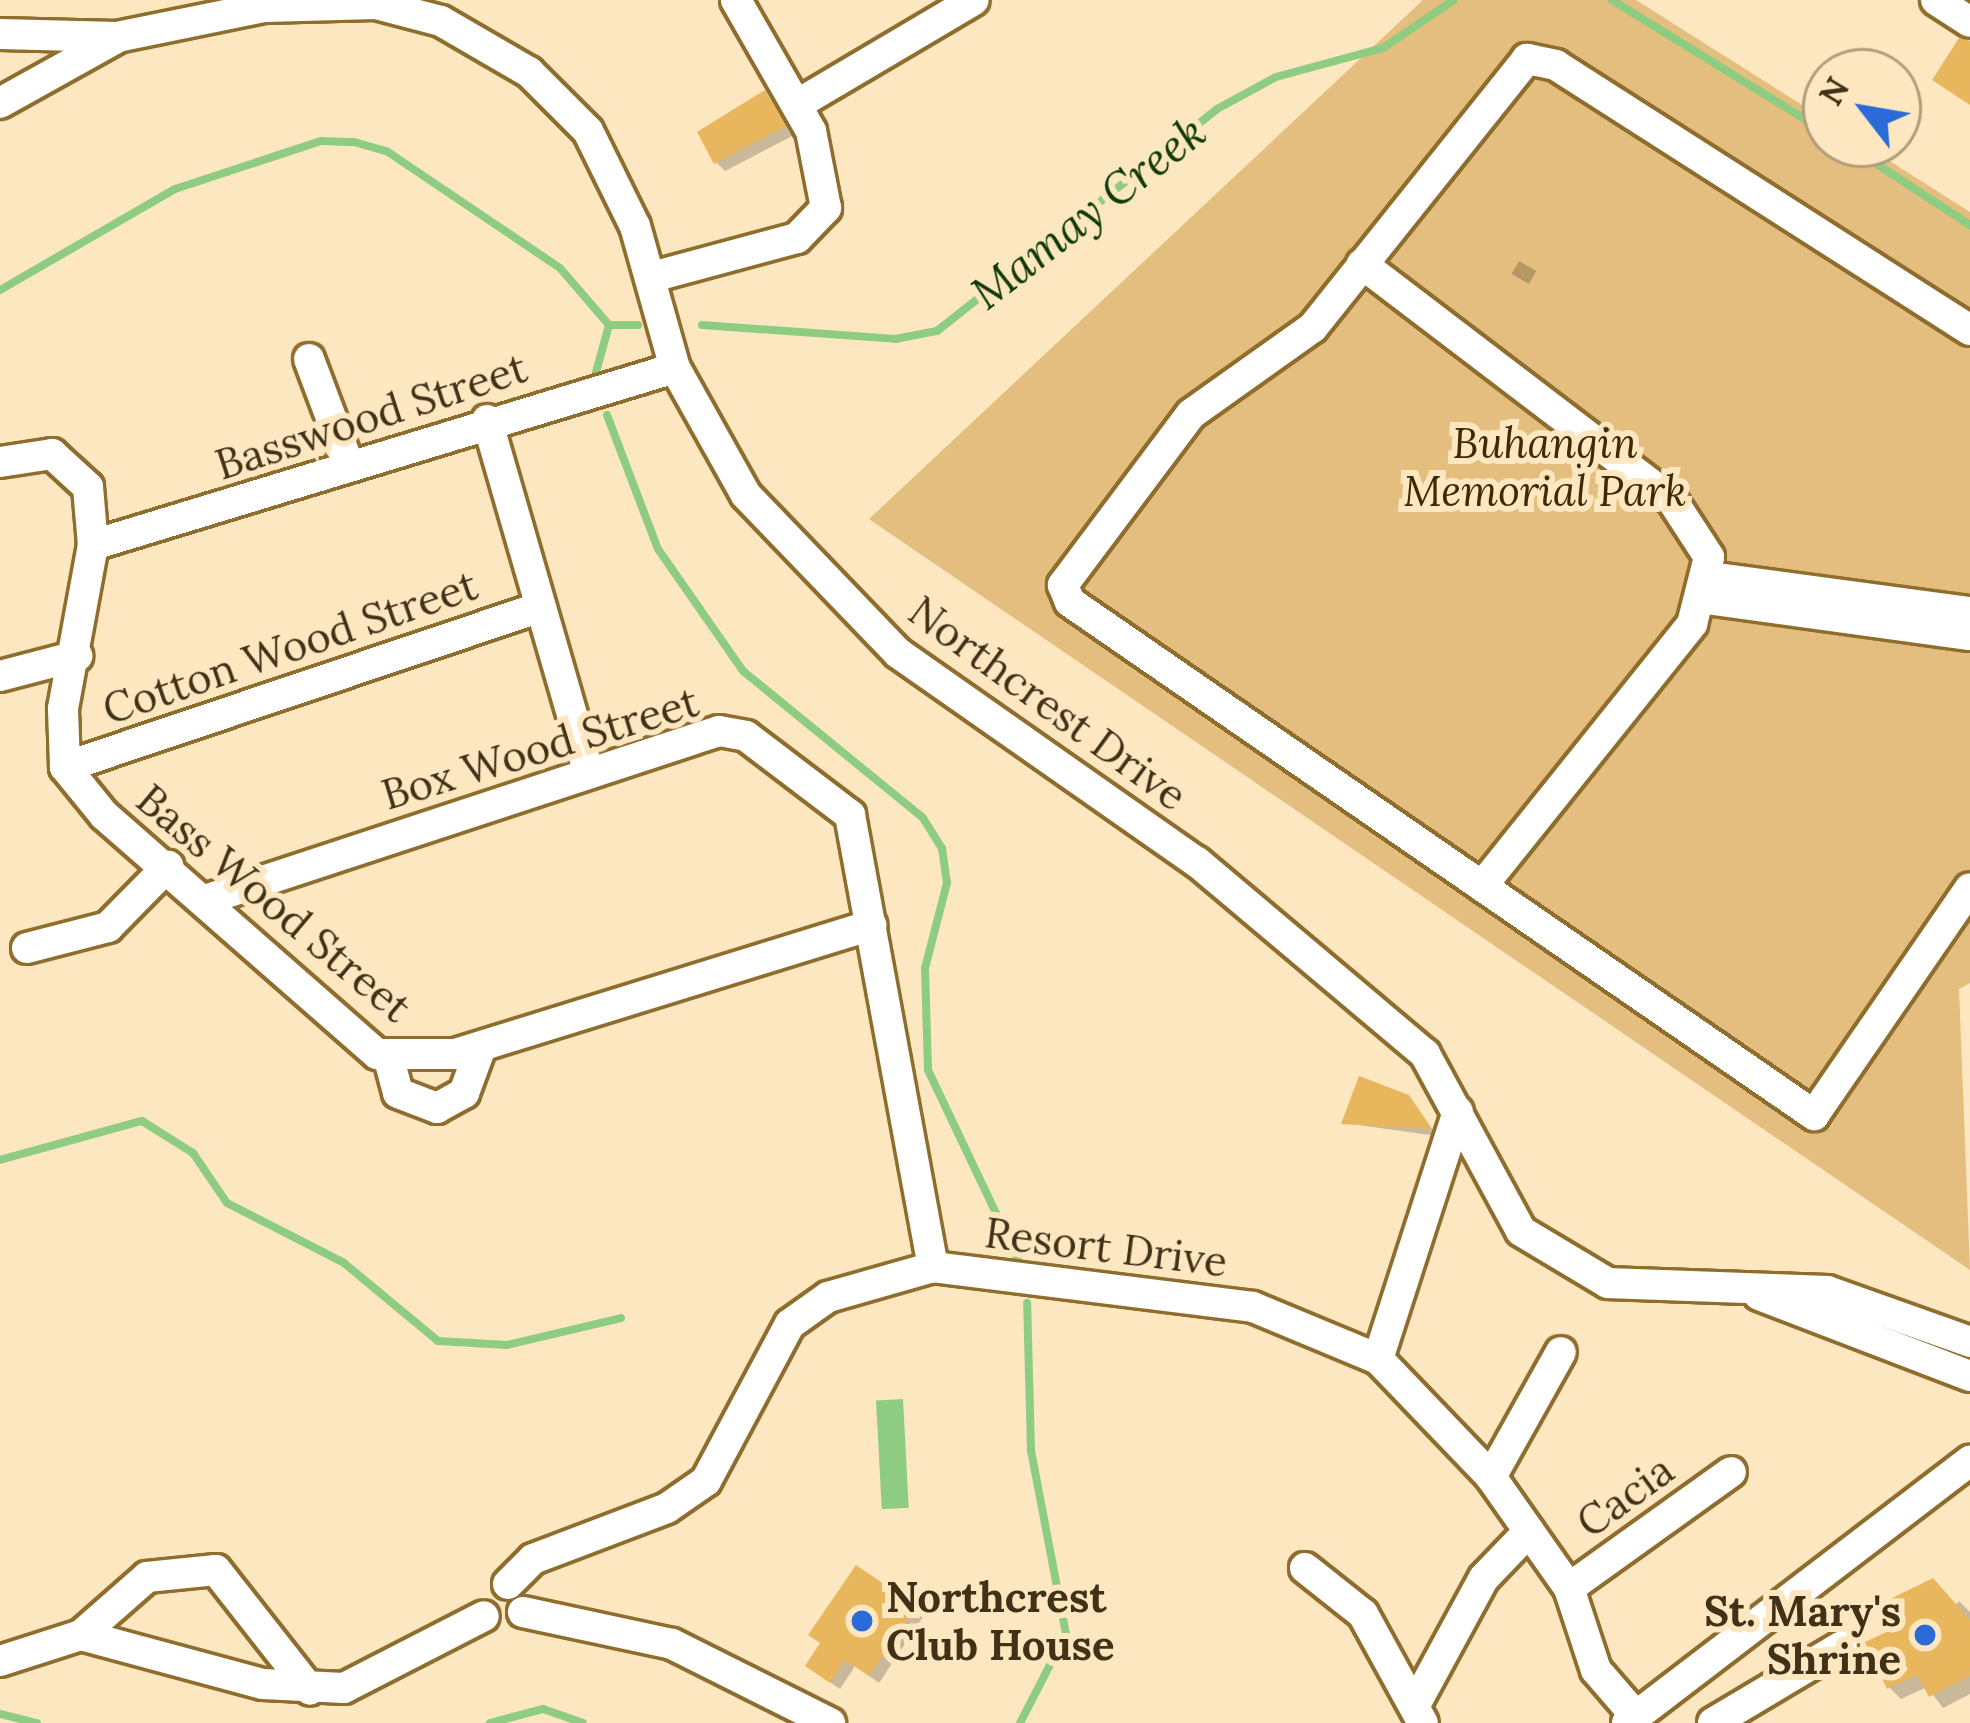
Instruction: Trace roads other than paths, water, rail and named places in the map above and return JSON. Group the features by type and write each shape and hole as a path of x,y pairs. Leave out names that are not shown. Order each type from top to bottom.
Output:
{"street":[{"path":"652,278 818,225 826,188 798,104 736,0"},
{"path":"798,104 974,0"},
{"path":"1936,0 1970,22"},
{"name":"Northcrest Drive","path":"0,34 117,37 265,7 376,4 444,10 565,99 652,278 675,368 746,495 898,653 1245,900 1425,1054 1458,1112 1492,1192 1521,1231 1570,1266 1608,1283 1759,1295 1921,1342 1970,1342"},
{"path":"0,104 117,37"},
{"path":"1970,330 1536,58 1518,64 1288,354 1191,414 1072,564 1064,595 1814,1115 1970,888"},
{"path":"1363,264 1672,500 1702,538 1708,588 1482,886"},
{"path":"309,359 348,464"},
{"name":"Basswood Street","path":"94,545 487,420 675,368"},
{"path":"487,420 588,771"},
{"path":"0,462 41,452 80,469 94,545 77,656 63,709 65,767"},
{"path":"1708,588 1910,616 1970,635"},
{"name":"Cotton Wood Street","path":"65,767 541,607"},
{"path":"1910,616 1970,612"},
{"path":"0,676 77,656"},
{"name":"Box Wood Street","path":"208,899 719,731 746,736 850,815 933,1267"},
{"name":"Bass Wood Street","path":"65,767 168,866 389,1059 481,1047 872,925"},
{"path":"27,948 96,934 168,866"},
{"path":"389,1059 398,1093 436,1108 464,1094 481,1047"},
{"path":"1378,1359 1458,1112"},
{"name":"Resort Drive","path":"484,1616 484,1596 508,1585 533,1559 668,1508 706,1481 790,1324 828,1297 933,1267 1253,1307 1378,1359 1491,1477 1529,1531 1569,1588 1596,1670 1631,1719"},
{"name":"Northcrest Drive","path":"1921,1342 1970,1376"},
{"path":"1491,1477 1561,1352"},
{"path":"1631,1719 1970,1461"},
{"name":"Cacia","path":"1569,1588 1731,1472"},
{"path":"1419,1713 1484,1578 1529,1531"},
{"path":"1305,1568 1363,1614 1419,1713"},
{"path":"0,1661 81,1635 147,1577 216,1570 310,1690"},
{"path":"508,1585 524,1612 672,1644 830,1723"},
{"path":"81,1635 310,1690 398,1668 484,1616 505,1627 524,1612"},
{"path":"1713,1723 1842,1646"}],"waterway":[{"name":"Mamay Creek","path":"702,325 895,339 937,331 1217,109 1276,77 1383,48 1454,0"},
{"name":"Mamay Creek","path":"1612,0 1802,117"},
{"path":"0,290 175,189 321,141 354,142 388,152 560,268 609,325"},
{"name":"Mamay Creek","path":"1883,168 1970,225"},
{"name":"Mamay Creek","path":"609,325 638,325"},
{"path":"596,372 609,325"},
{"path":"607,415 658,549 743,671 923,818 942,848 947,883 925,968 928,1070 1021,1266"},
{"path":"0,1160 142,1121 193,1153 227,1203 344,1263 438,1341 507,1345 621,1318"},
{"path":"1020,1723 1066,1634 1031,1451 1027,1303"},
{"path":"490,1723 543,1709 583,1723"},
{"path":"0,1714 37,1723"}],"place":[{"name":"Northcrest Club House","path":"862,1621"},
{"name":"St. Mary's Shrine","path":"1925,1635"}],"park label":[{"name":"Buhangin Memorial Park","path":"1545,467"}]}
